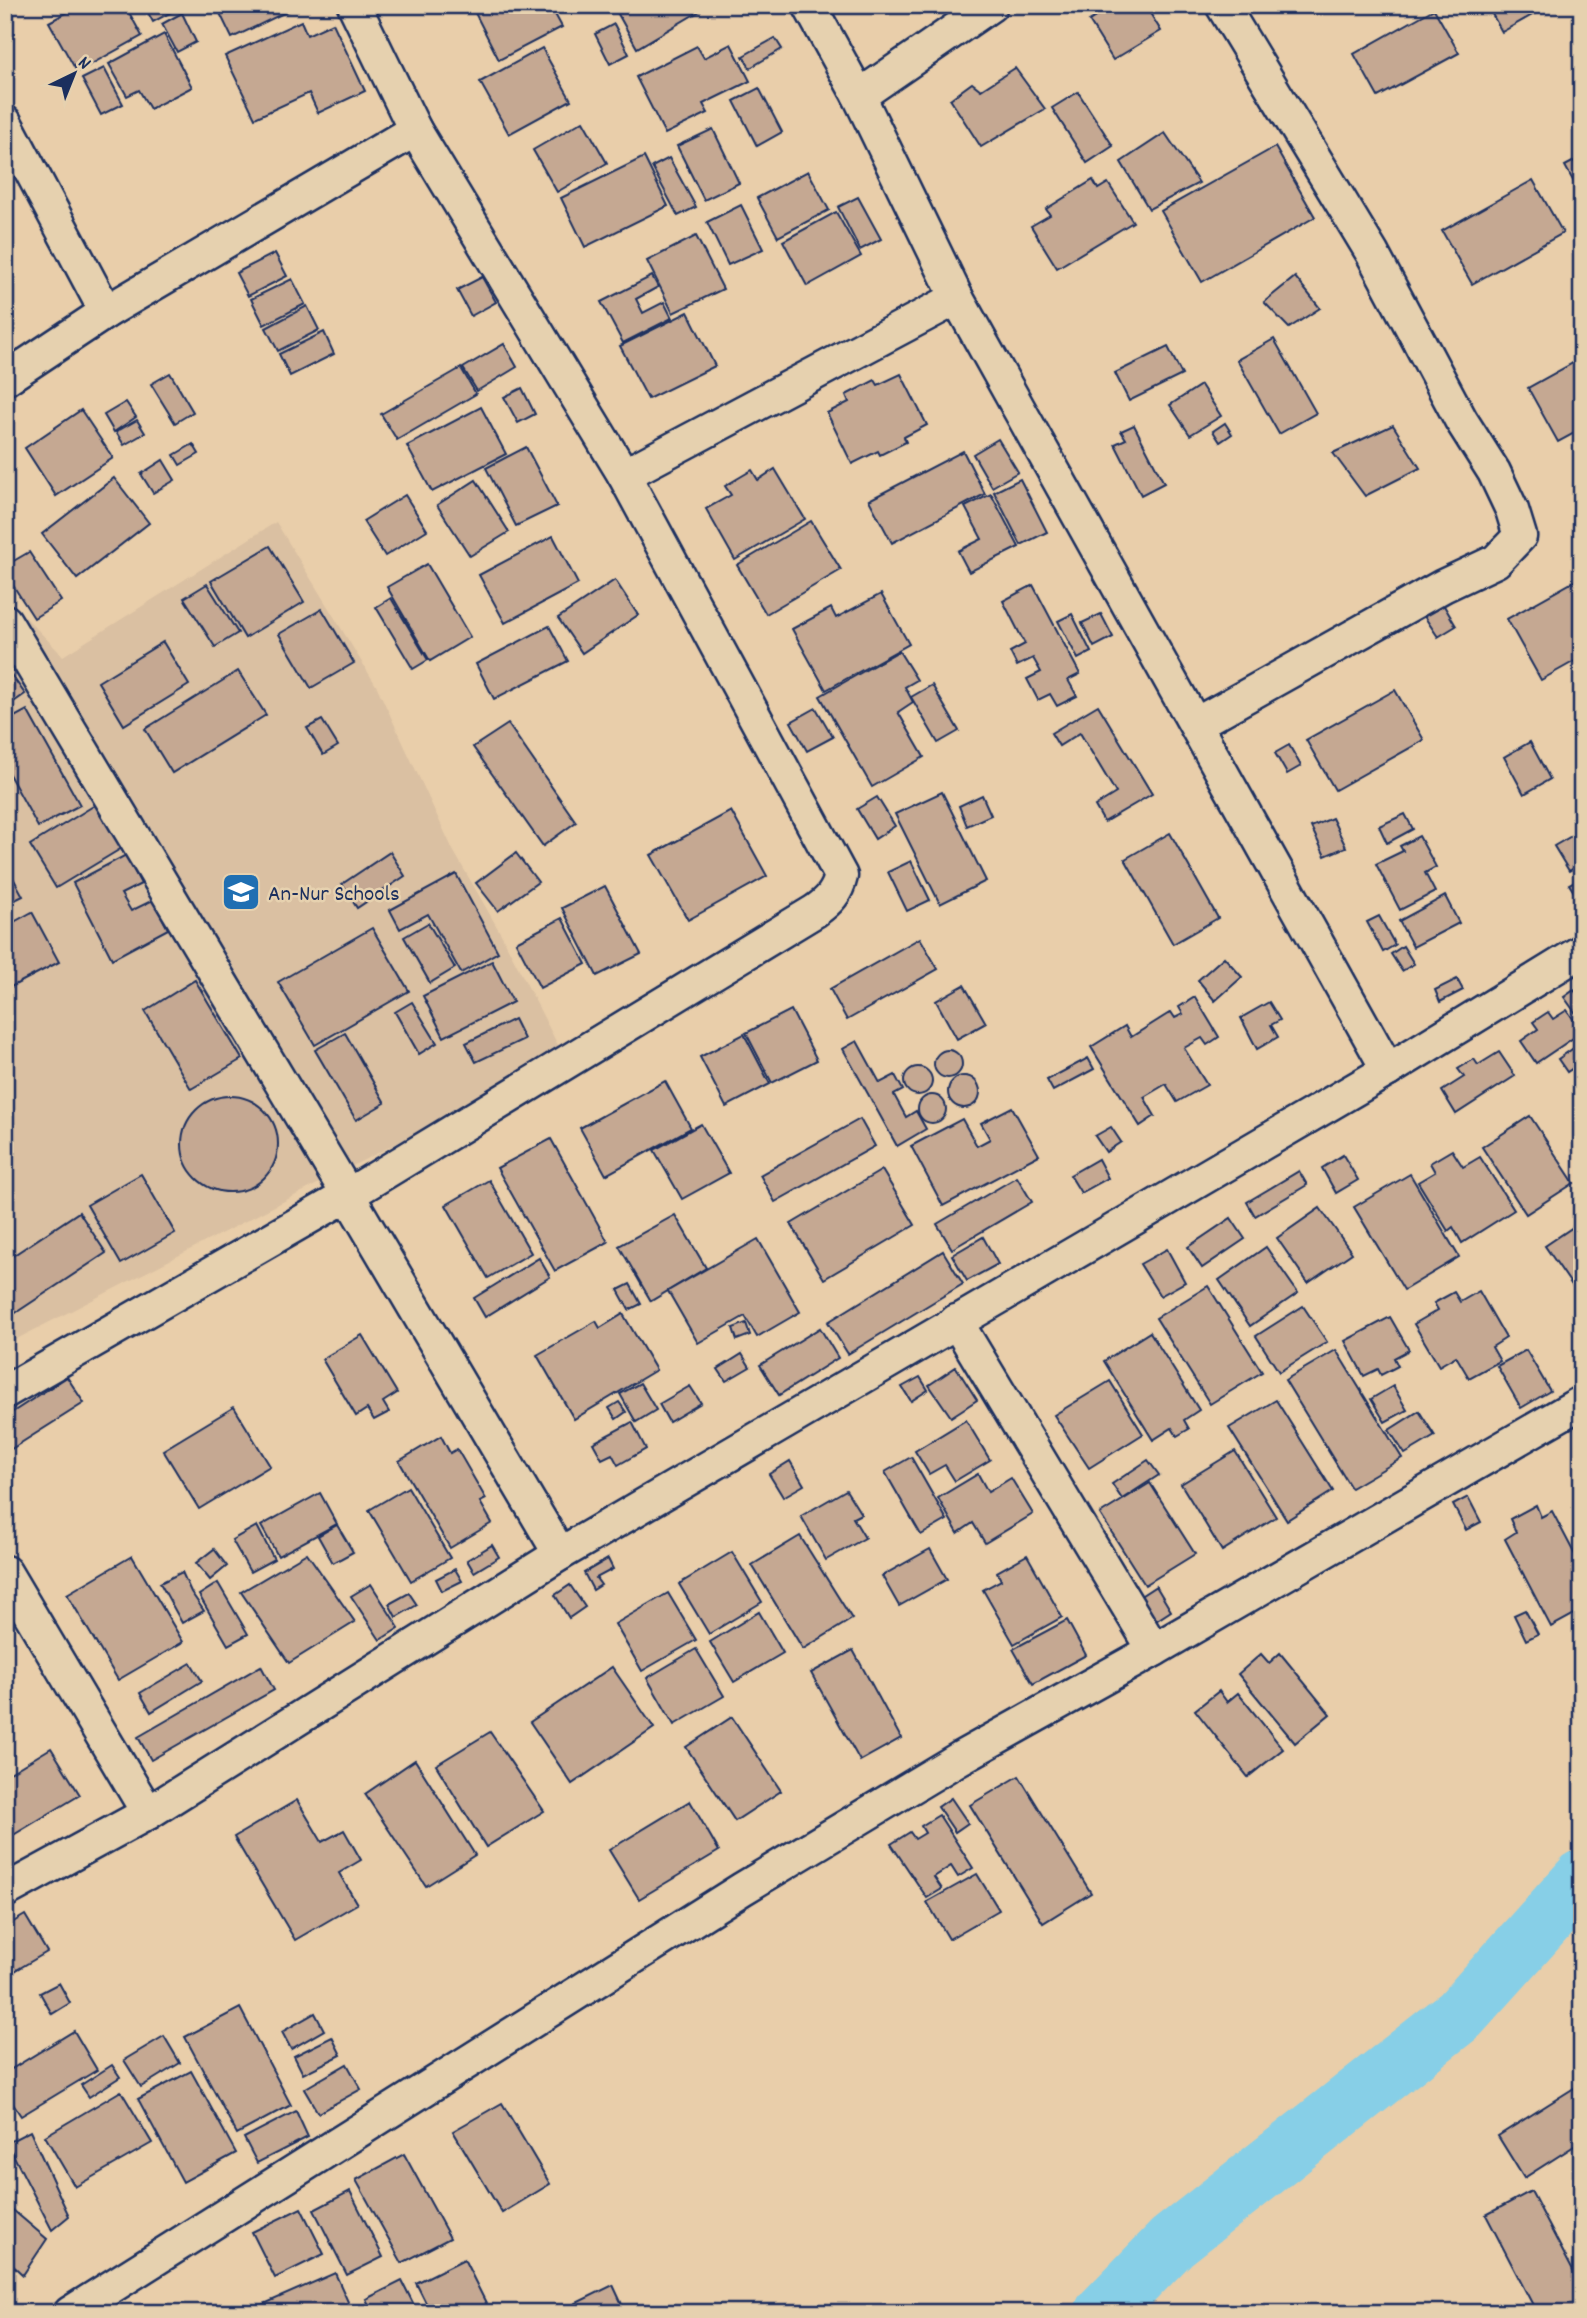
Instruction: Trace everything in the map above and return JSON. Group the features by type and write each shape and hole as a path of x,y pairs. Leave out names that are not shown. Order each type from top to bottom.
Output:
{"street":[{"path":"5,1392 348,1195 815,911 838,890 841,876 624,475 415,130 354,5"},
{"path":"809,5 859,96 957,298 1388,1070"},
{"path":"859,96 991,5"},
{"path":"1196,724 1443,586 1496,561 1520,536 1512,510 1494,471 1461,420 1372,253 1222,5"},
{"path":"5,122 106,312"},
{"path":"5,379 106,312 415,130"},
{"path":"624,475 957,298"},
{"path":"5,621 560,1555"},
{"path":"5,1891 148,1813 560,1555 1388,1070 1582,951"},
{"path":"956,1321 1154,1650"},
{"path":"70,2313 754,1882 960,1758 1154,1650 1582,1402"},
{"path":"5,1572 148,1813"}],"shaded area":[{"name":"An-Nur Schools","path":"276,522 377,687 453,850 501,934 564,1057 5,1345 5,596 63,656"}],"building":[{"path":"81,5 125,5 142,36 77,72 49,22"},
{"path":"144,5 175,5 177,9 153,22"},
{"path":"216,5 287,5 290,10 232,38"},
{"path":"471,5 550,5 562,27 499,60"},
{"path":"573,5 590,5 577,12"},
{"path":"613,5 710,5 637,48"},
{"path":"1116,5 1145,5 1161,31 1113,60 1089,21"},
{"path":"1487,5 1550,5 1502,32"},
{"path":"1434,9 1459,53 1378,97 1354,54"},
{"path":"182,13 196,42 177,52 162,24"},
{"path":"301,21 307,35 333,23 365,91 318,113 309,93 255,118 225,56"},
{"path":"614,24 629,54 610,64 595,34"},
{"path":"164,34 192,87 150,109 139,90 127,96 109,64"},
{"path":"775,38 782,49 750,68 743,56"},
{"path":"731,44 750,81 703,104 708,113 665,134 636,77 697,46 704,58"},
{"path":"542,48 571,100 509,134 480,82"},
{"path":"104,68 123,104 101,115 82,79"},
{"path":"1015,68 1045,109 981,147 950,99 972,83 981,90"},
{"path":"759,88 782,132 757,146 734,101"},
{"path":"1078,92 1113,146 1087,163 1052,108"},
{"path":"583,121 607,163 557,192 533,150"},
{"path":"713,129 739,183 704,200 677,146"},
{"path":"1165,133 1199,183 1149,209 1121,162"},
{"path":"1275,147 1315,217 1202,282 1161,211"},
{"path":"644,157 668,206 585,247 561,198"},
{"path":"1582,157 1582,197 1565,166"},
{"path":"669,158 696,207 678,216 652,167"},
{"path":"808,171 829,210 778,237 757,198"},
{"path":"1093,180 1098,189 1108,183 1133,222 1057,268 1031,226 1050,215 1046,209"},
{"path":"1533,180 1563,233 1472,284 1442,231"},
{"path":"858,197 881,239 860,250 838,207"},
{"path":"741,205 763,249 728,265 707,222"},
{"path":"836,212 861,256 807,286 783,241"},
{"path":"696,236 723,289 673,313 647,261"},
{"path":"275,253 287,276 248,296 236,273"},
{"path":"652,276 658,287 636,299 643,313 664,302 672,318 623,343 601,302"},
{"path":"482,277 496,302 471,316 457,290"},
{"path":"1295,277 1320,308 1289,328 1264,302"},
{"path":"292,279 305,304 264,325 251,299"},
{"path":"307,306 319,330 278,351 266,328"},
{"path":"688,312 715,366 648,399 620,346"},
{"path":"324,332 334,354 290,376 279,354"},
{"path":"1274,339 1316,413 1279,434 1237,360"},
{"path":"504,344 517,367 477,391 463,368"},
{"path":"1168,347 1182,375 1129,401 1115,373"},
{"path":"1582,358 1582,429 1558,442 1528,388"},
{"path":"461,368 476,394 397,440 381,414"},
{"path":"170,373 193,412 175,423 151,384"},
{"path":"901,374 927,425 904,437 906,442 880,455 878,451 852,464 827,413 849,402 846,395 875,380 878,385"},
{"path":"1201,385 1221,416 1190,435 1170,405"},
{"path":"522,388 535,414 518,423 504,397"},
{"path":"126,402 136,417 114,432 104,415"},
{"path":"481,407 506,454 432,492 407,446"},
{"path":"81,410 113,458 56,496 25,448"},
{"path":"137,420 145,433 124,445 116,432"},
{"path":"1225,423 1232,434 1220,442 1213,431"},
{"path":"1134,425 1164,483 1141,495 1115,444 1126,439 1121,431"},
{"path":"1393,425 1420,468 1365,496 1333,453"},
{"path":"998,439 1018,472 992,487 973,454"},
{"path":"193,444 199,454 180,465 174,455"},
{"path":"526,447 557,506 516,526 486,468"},
{"path":"963,451 985,494 892,543 869,500"},
{"path":"163,460 175,480 153,493 141,474"},
{"path":"775,469 805,519 735,560 706,509 731,495 725,486 752,470 758,480"},
{"path":"114,478 149,523 77,579 42,534"},
{"path":"1020,479 1047,532 1021,545 994,492"},
{"path":"476,480 509,532 470,556 437,505"},
{"path":"991,494 1019,547 969,572 958,551 982,539 965,507"},
{"path":"405,495 427,530 385,556 363,521"},
{"path":"811,521 841,570 766,614 737,565"},
{"path":"553,536 578,584 505,623 479,575"},
{"path":"270,546 304,602 245,638 211,581"},
{"path":"29,552 61,601 34,618 5,573 5,566"},
{"path":"427,564 470,637 430,661 387,587"},
{"path":"1582,577 1582,657 1541,680 1507,619"},
{"path":"615,580 638,615 582,653 558,618"},
{"path":"207,584 238,633 215,647 184,598"},
{"path":"1033,585 1080,674 1068,680 1077,696 1057,706 1050,694 1038,700 1027,679 1041,672 1033,658 1017,666 1010,652 1025,644 1003,601"},
{"path":"881,594 909,644 826,690 792,629 831,608 836,618"},
{"path":"391,598 428,660 413,669 376,607"},
{"path":"1443,604 1456,626 1438,637 1424,616"},
{"path":"322,609 354,663 311,688 279,634"},
{"path":"1072,614 1091,652 1078,659 1058,621"},
{"path":"1101,614 1113,637 1094,647 1082,623"},
{"path":"549,626 568,661 494,699 476,664"},
{"path":"163,642 189,685 124,725 98,682"},
{"path":"899,651 917,680 905,687 913,702 898,712 924,757 872,787 820,696"},
{"path":"5,666 25,694 5,708"},
{"path":"238,671 266,715 172,773 145,729"},
{"path":"932,685 959,731 938,743 911,697"},
{"path":"1395,690 1424,740 1335,790 1306,740"},
{"path":"1098,705 1152,794 1104,822 1095,806 1116,793 1080,733 1059,746 1051,733"},
{"path":"816,708 833,737 807,751 791,722"},
{"path":"27,710 80,805 38,827 5,767 5,722"},
{"path":"322,720 338,746 323,755 307,728"},
{"path":"508,724 576,822 543,846 473,747"},
{"path":"1530,742 1550,779 1524,794 1504,757"},
{"path":"1289,745 1301,766 1287,774 1275,753"},
{"path":"942,792 986,881 940,904 895,814"},
{"path":"982,795 991,815 967,826 959,806"},
{"path":"877,797 895,826 875,839 857,809"},
{"path":"95,805 122,848 56,888 30,845"},
{"path":"731,811 767,876 688,920 651,855"},
{"path":"1405,814 1413,829 1387,843 1379,826"},
{"path":"1332,818 1346,847 1325,856 1311,827"},
{"path":"1582,830 1582,864 1569,871 1554,846"},
{"path":"1170,833 1218,918 1173,944 1125,859"},
{"path":"1419,836 1436,867 1425,873 1435,892 1400,910 1376,864 1403,851 1400,846"},
{"path":"390,852 405,876 357,908 342,884"},
{"path":"516,853 538,882 498,911 476,883"},
{"path":"126,855 141,884 121,894 131,911 153,900 168,929 112,959 73,883"},
{"path":"911,861 930,900 907,911 888,872"},
{"path":"5,863 23,896 5,905"},
{"path":"456,874 498,952 461,973 428,914 400,929 390,910"},
{"path":"1580,878 1582,881 1582,905 1569,884"},
{"path":"605,886 641,954 597,976 562,908"},
{"path":"1445,896 1459,923 1413,947 1399,921"},
{"path":"32,912 59,962 5,990 5,927"},
{"path":"1379,916 1395,945 1383,952 1367,922"},
{"path":"562,918 586,964 540,988 516,942"},
{"path":"428,923 455,968 430,983 404,937"},
{"path":"372,928 409,991 315,1045 278,982"},
{"path":"920,938 938,969 847,1020 830,989"},
{"path":"1403,946 1414,964 1402,971 1391,954"},
{"path":"1224,957 1242,977 1215,1001 1198,980"},
{"path":"492,961 513,1002 444,1037 423,996"},
{"path":"1457,979 1463,990 1440,1002 1435,990"},
{"path":"195,980 242,1059 191,1089 145,1011"},
{"path":"964,985 986,1023 957,1039 936,1001"},
{"path":"1574,990 1582,1001 1582,1022 1564,997"},
{"path":"1195,997 1219,1037 1207,1045 1202,1038 1184,1048 1207,1085 1177,1102 1166,1084 1144,1097 1155,1116 1140,1126 1091,1047 1125,1026 1131,1037 1171,1012 1175,1018 1183,1014 1179,1007"},
{"path":"412,1002 437,1043 419,1054 395,1012"},
{"path":"1269,1002 1280,1020 1271,1025 1278,1037 1257,1049 1241,1018"},
{"path":"791,1010 817,1060 772,1083 746,1033"},
{"path":"1567,1010 1582,1032 1536,1063 1521,1041 1538,1029 1533,1022 1548,1012 1553,1019"},
{"path":"514,1019 524,1039 476,1062 466,1043"},
{"path":"345,1033 385,1103 356,1120 315,1050"},
{"path":"744,1034 770,1084 726,1107 700,1057"},
{"path":"857,1041 880,1083 895,1075 903,1090 894,1095 906,1117 916,1111 926,1129 897,1146 843,1049"},
{"path":"1578,1045 1582,1051 1582,1062 1567,1072 1558,1059"},
{"path":"948,1050 958,1054 962,1064 958,1074 948,1078 938,1074 934,1064 938,1054"},
{"path":"1499,1052 1515,1076 1456,1114 1442,1091 1464,1077 1458,1069 1474,1059 1478,1065"},
{"path":"1088,1058 1094,1069 1053,1091 1047,1080"},
{"path":"918,1067 928,1071 932,1081 928,1091 918,1095 908,1091 904,1081 908,1071"},
{"path":"964,1076 975,1081 980,1092 975,1103 964,1108 953,1103 948,1092 953,1081"},
{"path":"665,1081 691,1128 606,1175 580,1128"},
{"path":"932,1095 942,1099 946,1109 942,1119 932,1123 922,1119 918,1109 922,1099"},
{"path":"221,1096 239,1096 257,1104 270,1117 278,1135 275,1163 257,1184 239,1192 221,1192 203,1184 190,1171 182,1153 182,1135 190,1117 203,1104"},
{"path":"1012,1107 1039,1155 943,1206 911,1146 962,1119 977,1146 990,1139 981,1123"},
{"path":"1530,1116 1574,1183 1526,1214 1482,1147"},
{"path":"860,1119 875,1146 775,1202 760,1175"},
{"path":"701,1124 729,1173 682,1199 654,1150"},
{"path":"1111,1127 1121,1142 1106,1152 1095,1136"},
{"path":"551,1139 608,1242 555,1271 497,1168"},
{"path":"1452,1150 1463,1167 1480,1157 1514,1210 1462,1243 1453,1227 1448,1231 1418,1182 1435,1172 1430,1163"},
{"path":"1343,1155 1358,1180 1336,1193 1322,1168"},
{"path":"1098,1159 1108,1178 1081,1193 1070,1175"},
{"path":"882,1170 915,1225 824,1279 791,1224"},
{"path":"1299,1171 1307,1185 1255,1216 1247,1202"},
{"path":"141,1174 175,1233 121,1264 87,1205"},
{"path":"1410,1174 1459,1257 1404,1290 1354,1207"},
{"path":"1017,1177 1032,1202 952,1249 937,1224"},
{"path":"489,1180 531,1253 488,1278 446,1205"},
{"path":"1320,1208 1352,1253 1308,1283 1277,1238"},
{"path":"79,1212 106,1253 5,1320 5,1261"},
{"path":"675,1215 706,1268 651,1301 619,1246"},
{"path":"1231,1218 1245,1239 1202,1268 1188,1247"},
{"path":"1582,1221 1582,1292 1578,1294 1545,1246"},
{"path":"983,1237 998,1264 967,1281 952,1255"},
{"path":"758,1239 800,1312 757,1337 745,1316 698,1343 668,1291"},
{"path":"1266,1247 1298,1293 1250,1326 1219,1280"},
{"path":"1167,1249 1185,1282 1160,1296 1140,1264"},
{"path":"943,1251 963,1284 848,1354 828,1322"},
{"path":"539,1258 550,1277 485,1317 474,1298"},
{"path":"630,1284 641,1304 629,1310 618,1290"},
{"path":"1208,1286 1262,1372 1210,1404 1156,1318"},
{"path":"1479,1291 1506,1338 1492,1347 1500,1361 1469,1378 1456,1356 1439,1366 1414,1324 1438,1310 1434,1303 1454,1292 1460,1302"},
{"path":"1303,1306 1327,1342 1279,1372 1256,1336"},
{"path":"623,1314 656,1370 574,1419 537,1355 596,1321 600,1328"},
{"path":"1390,1317 1409,1350 1394,1358 1398,1366 1381,1375 1378,1369 1364,1376 1345,1341"},
{"path":"746,1323 750,1335 737,1340 733,1328"},
{"path":"820,1328 838,1358 779,1395 760,1365"},
{"path":"1150,1332 1199,1410 1184,1420 1189,1429 1177,1436 1172,1428 1153,1440 1104,1361"},
{"path":"362,1335 397,1393 383,1402 389,1412 374,1420 367,1409 356,1416 322,1359"},
{"path":"1336,1350 1402,1458 1351,1488 1285,1380"},
{"path":"1526,1350 1550,1391 1521,1408 1497,1366"},
{"path":"742,1354 750,1367 726,1381 718,1369"},
{"path":"956,1367 977,1400 951,1417 929,1385"},
{"path":"67,1377 84,1403 5,1453 5,1417"},
{"path":"920,1377 928,1390 911,1401 902,1387"},
{"path":"1110,1381 1143,1434 1089,1468 1054,1415"},
{"path":"640,1383 656,1410 636,1422 620,1394"},
{"path":"690,1386 701,1403 669,1422 659,1404"},
{"path":"1393,1386 1407,1410 1385,1422 1371,1399"},
{"path":"1276,1400 1333,1491 1287,1520 1229,1428"},
{"path":"619,1402 626,1412 616,1419 609,1408"},
{"path":"234,1407 270,1466 199,1509 163,1450"},
{"path":"1419,1411 1435,1436 1405,1454 1389,1430"},
{"path":"966,1420 990,1460 955,1481 945,1465 929,1474 915,1451"},
{"path":"632,1422 646,1449 618,1465 612,1454 602,1459 593,1443"},
{"path":"441,1436 450,1453 457,1449 486,1499 480,1502 492,1523 450,1548 399,1461"},
{"path":"1235,1451 1276,1517 1222,1551 1181,1484"},
{"path":"911,1457 947,1520 921,1535 885,1472"},
{"path":"1148,1460 1159,1475 1122,1499 1112,1484"},
{"path":"790,1461 804,1485 783,1497 769,1474"},
{"path":"978,1474 988,1492 1011,1478 1033,1514 985,1543 973,1523 958,1533 938,1498"},
{"path":"1150,1483 1195,1554 1145,1585 1100,1514"},
{"path":"408,1487 450,1558 411,1581 369,1510"},
{"path":"846,1490 861,1514 853,1518 865,1538 826,1560 801,1516"},
{"path":"320,1493 337,1524 278,1556 261,1526"},
{"path":"1468,1497 1481,1522 1466,1530 1453,1505"},
{"path":"1536,1505 1541,1517 1552,1511 1582,1568 1582,1610 1551,1627 1505,1539 1516,1532 1510,1519"},
{"path":"337,1525 353,1552 333,1563 318,1536"},
{"path":"257,1526 274,1559 250,1572 232,1540"},
{"path":"800,1536 852,1619 803,1649 752,1565"},
{"path":"492,1545 499,1557 474,1572 467,1560"},
{"path":"214,1549 227,1566 210,1580 196,1563"},
{"path":"930,1549 947,1579 899,1606 882,1576"},
{"path":"732,1552 762,1602 709,1634 679,1584"},
{"path":"307,1553 355,1622 289,1663 241,1592"},
{"path":"1027,1555 1062,1617 1014,1644 983,1590 1001,1580 997,1572"},
{"path":"132,1556 183,1642 118,1680 67,1594"},
{"path":"608,1559 613,1569 596,1578 601,1585 593,1590 584,1573"},
{"path":"455,1569 462,1581 442,1591 436,1579"},
{"path":"182,1572 204,1611 182,1623 160,1583"},
{"path":"218,1583 248,1634 228,1645 199,1595"},
{"path":"371,1584 399,1628 380,1640 351,1596"},
{"path":"570,1585 585,1607 569,1618 555,1595"},
{"path":"1156,1586 1171,1611 1151,1624 1136,1599"},
{"path":"409,1593 417,1605 396,1617 389,1604"},
{"path":"668,1593 696,1640 642,1671 615,1624"},
{"path":"1525,1610 1538,1634 1526,1640 1514,1615"},
{"path":"759,1612 783,1653 734,1682 710,1642"},
{"path":"1067,1620 1086,1655 1033,1684 1013,1649"},
{"path":"696,1649 724,1696 674,1725 647,1678"},
{"path":"853,1650 901,1738 860,1761 811,1673"},
{"path":"1280,1653 1330,1714 1295,1743 1238,1674 1261,1654 1269,1663"},
{"path":"191,1663 202,1681 151,1712 140,1693"},
{"path":"261,1666 274,1690 151,1760 138,1737"},
{"path":"612,1667 654,1728 572,1784 530,1722"},
{"path":"1219,1691 1227,1702 1238,1693 1283,1749 1248,1777 1195,1710"},
{"path":"732,1717 781,1791 735,1821 686,1747"},
{"path":"490,1732 544,1811 486,1847 436,1765"},
{"path":"51,1748 80,1795 5,1840 5,1776"},
{"path":"415,1760 475,1855 426,1886 365,1794"},
{"path":"1019,1776 1091,1893 1043,1923 970,1805"},
{"path":"951,1798 968,1823 955,1832 938,1807"},
{"path":"297,1800 322,1842 344,1830 361,1860 339,1873 357,1904 295,1940 234,1837"},
{"path":"690,1801 719,1851 639,1899 609,1850"},
{"path":"939,1815 973,1868 958,1877 951,1866 934,1877 942,1889 927,1898 891,1844 910,1832 915,1839 925,1833 921,1826"},
{"path":"977,1874 999,1910 949,1939 927,1902"},
{"path":"25,1915 47,1952 8,1975 5,1971 5,1955 11,1951 5,1942 5,1927"},
{"path":"59,1983 70,2003 52,2014 40,1993"},
{"path":"240,2008 291,2105 237,2134 185,2037"},
{"path":"315,2013 324,2030 291,2049 282,2032"},
{"path":"74,2031 97,2070 21,2116 5,2092 5,2073"},
{"path":"164,2036 180,2063 141,2087 124,2060"},
{"path":"332,2037 341,2055 303,2074 294,2056"},
{"path":"347,2064 361,2089 318,2113 304,2089"},
{"path":"112,2065 120,2077 89,2097 81,2085"},
{"path":"191,2071 236,2153 183,2182 138,2099"},
{"path":"1582,2083 1582,2141 1524,2178 1498,2136"},
{"path":"121,2091 152,2143 75,2187 45,2136"},
{"path":"502,2103 550,2184 502,2213 453,2131"},
{"path":"296,2111 308,2137 257,2163 244,2138"},
{"path":"30,2131 69,2216 52,2230 7,2143"},
{"path":"404,2154 450,2238 402,2263 356,2180"},
{"path":"350,2191 383,2257 347,2275 314,2210"},
{"path":"1531,2191 1582,2288 1582,2313 1537,2313 1486,2215"},
{"path":"7,2205 47,2239 23,2275 5,2258"},
{"path":"301,2208 324,2254 275,2278 252,2232"},
{"path":"464,2259 491,2313 431,2313 416,2283"},
{"path":"335,2273 353,2313 259,2313 257,2307"},
{"path":"402,2281 418,2313 373,2313 366,2299"},
{"path":"613,2285 626,2313 556,2313"},
{"path":"205,2306 208,2313 188,2313"}],"waterway":[{"path":"1103,2313 1172,2242 1460,2015 1582,1879"}],"place":[{"name":"An-Nur Schools","path":"241,892"}]}
